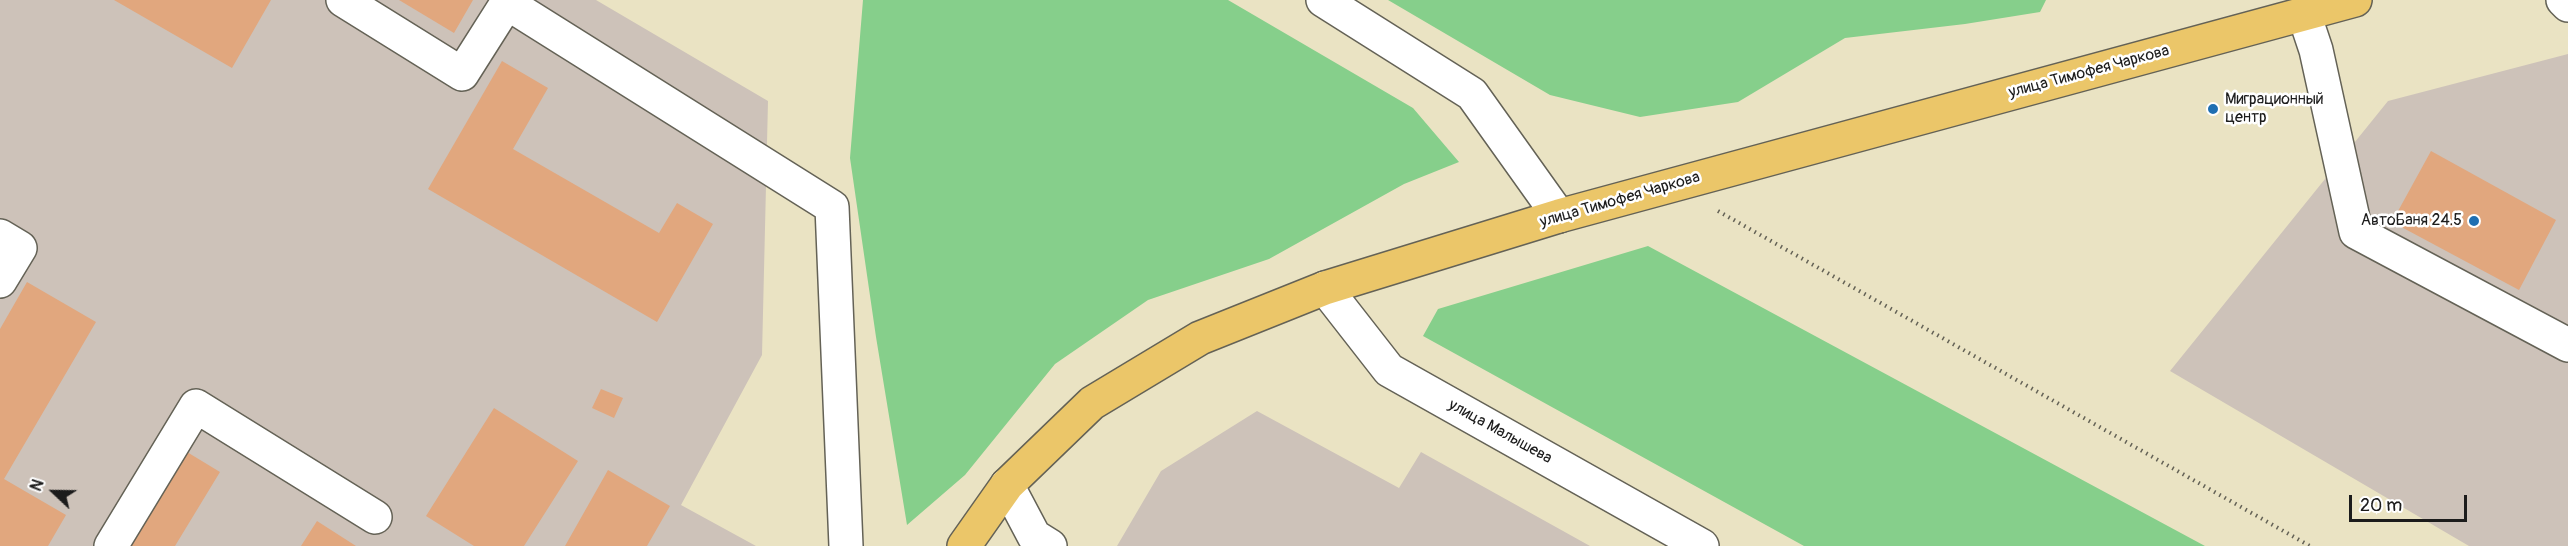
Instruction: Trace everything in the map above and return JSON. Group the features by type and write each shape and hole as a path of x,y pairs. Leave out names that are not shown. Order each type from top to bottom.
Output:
{"main road":[{"name":"улица Тимофея Чаркова","path":"964,546 1007,485 1092,403 1200,338 1325,288 1559,216 2355,0"}],"lane":[{"path":"343,0 462,74 507,3 832,207 846,546"},
{"path":"1323,0 1472,94 1559,216"},
{"path":"2564,0 2568,5"},
{"path":"2304,14 2316,50 2356,232 2568,345"},
{"path":"0,236 20,248 0,281"},
{"name":"улица Малышева","path":"1325,288 1389,370 1702,546"},
{"path":"111,546 196,406 375,517"},
{"path":"1007,485 1035,536 1050,546"}],"path":[{"path":"1672,185 2310,546"}],"shaded area":[{"path":"0,0 596,0 768,101 762,355 681,505 756,546 0,546"},
{"path":"2568,54 2568,546 2469,546 2170,371 2388,101"},
{"path":"1257,411 1399,488 1421,452 1590,546 1117,546 1161,471"}],"green space":[{"path":"863,0 1228,0 1413,108 1459,162 1404,184 1269,259 1148,300 1055,364 965,475 907,525 850,158"},
{"path":"1388,0 2046,0 2040,12 1965,24 1845,38 1738,102 1640,117 1550,95"},
{"path":"1648,246 2205,546 1804,546 1423,336 1438,309"}],"building":[{"path":"114,0 271,0 232,68"},
{"path":"399,0 473,0 454,33"},
{"path":"502,61 548,88 513,149 659,233 677,203 713,224 657,322 428,189"},
{"name":"АвтоБаня 24.5","path":"2431,151 2556,220 2519,290 2392,222"},
{"path":"27,282 96,322 4,479 66,515 48,546 0,546 0,329"},
{"path":"601,389 623,398 614,418 592,408"},
{"path":"494,408 578,461 524,546 474,546 426,516"},
{"path":"187,452 220,472 175,546 129,546"},
{"path":"608,470 670,506 647,546 565,546"},
{"path":"317,521 356,546 301,546"}],"place":[{"name":"Миграционный центр","path":"2213,109"},
{"name":"АвтоБаня 24.5","path":"2474,221"}]}
